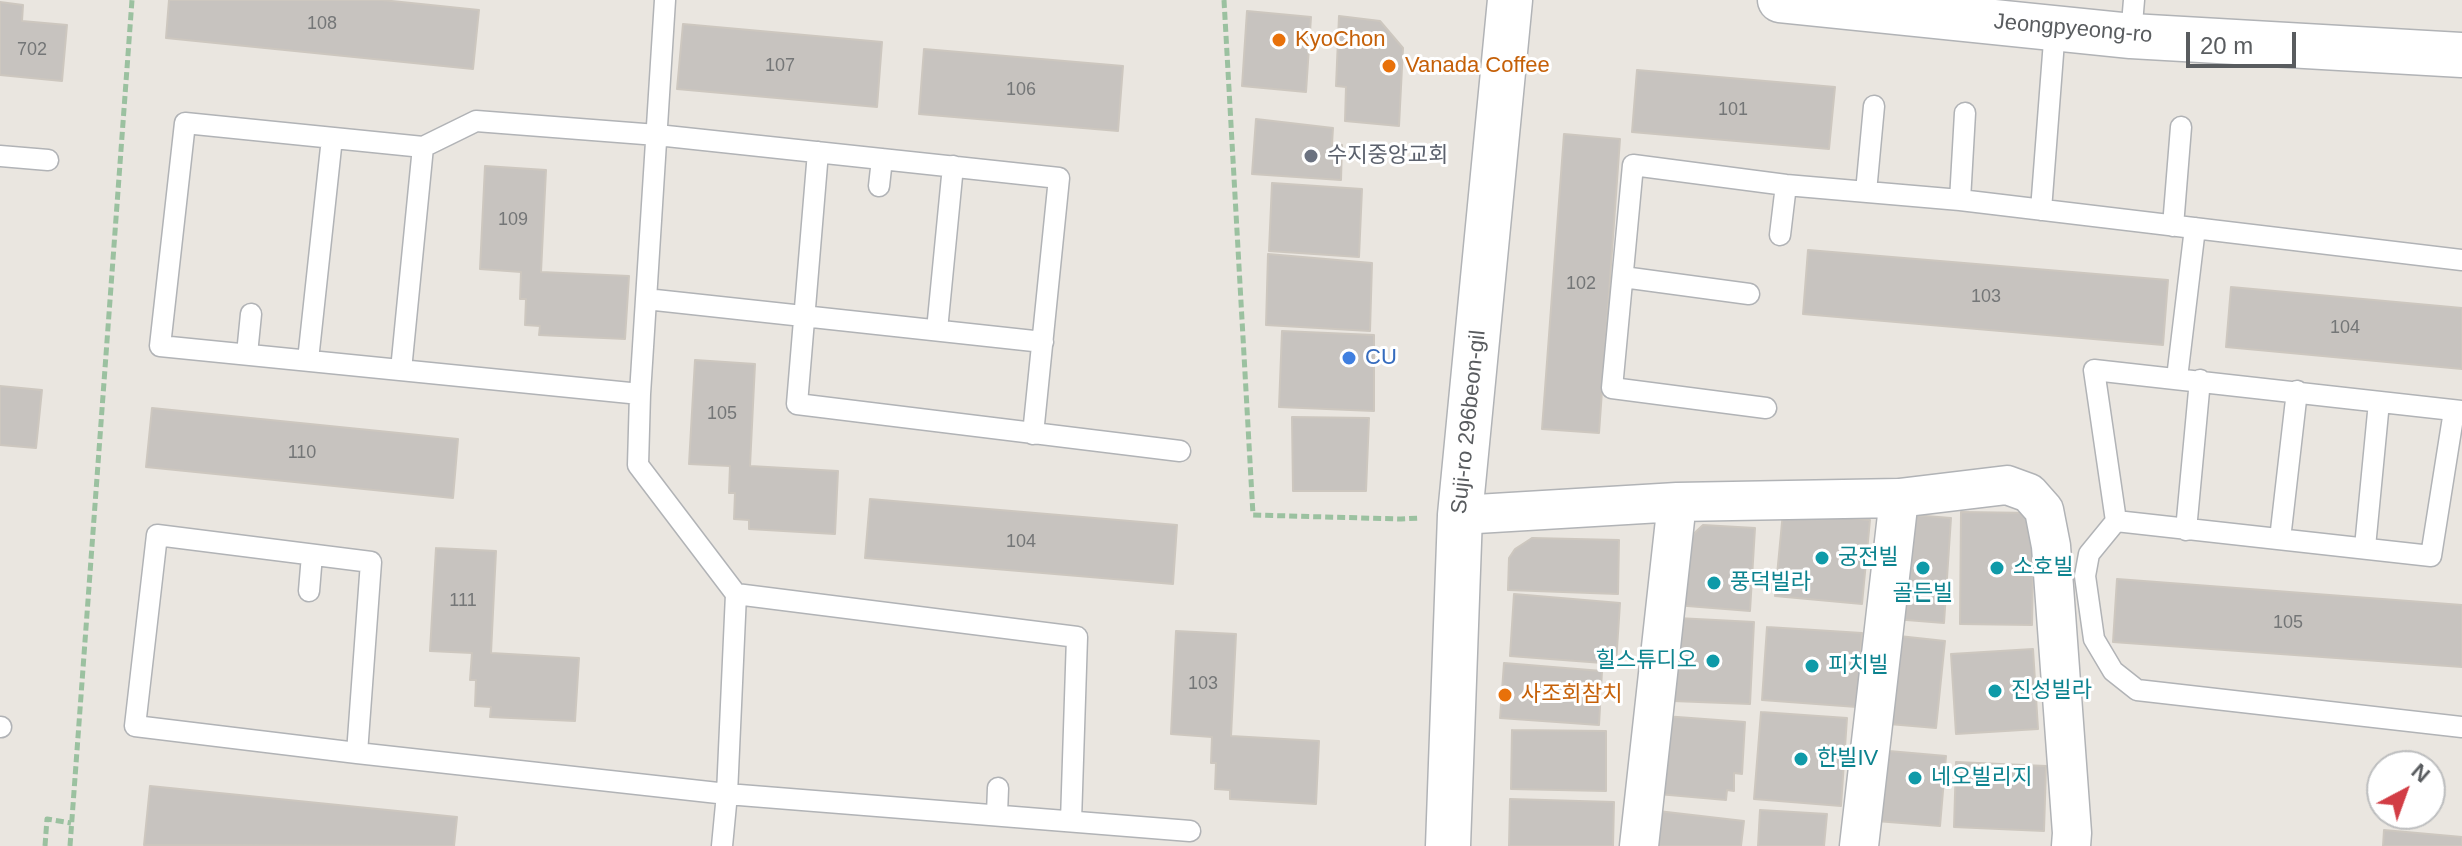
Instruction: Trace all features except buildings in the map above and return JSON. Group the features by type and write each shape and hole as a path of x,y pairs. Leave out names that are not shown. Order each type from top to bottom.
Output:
{"street":[{"name":"Suji-ro 296beon-gil","path":"1448,846 1460,515 1510,0"},
{"name":"Jeongpyeong-ro","path":"1780,0 2055,28 2132,18 2462,55"},
{"path":"1460,515 1677,502 1899,498 2007,485 2029,493 2044,510 2051,546 2071,846"},
{"path":"1859,846 1899,498"},
{"path":"1639,846 1677,502"}],"lane":[{"path":"665,0 638,465 736,594 722,846"},
{"path":"2041,210 2055,28"},
{"path":"1866,192 1874,106"},
{"path":"1960,200 1965,113"},
{"path":"640,394 160,346 185,123 423,147 476,121 657,135 1059,178 1033,434"},
{"path":"2173,226 2181,127"},
{"path":"308,360 332,138"},
{"path":"401,370 423,147"},
{"path":"818,152 797,404 1180,451"},
{"path":"0,156 48,160"},
{"path":"879,186 882,159"},
{"path":"1766,408 1612,388 1633,165 1786,185 1960,200 2462,260"},
{"path":"937,330 953,166"},
{"path":"1780,235 1786,185"},
{"path":"2177,378 2195,228"},
{"path":"1623,277 1749,294"},
{"path":"646,299 1043,342"},
{"path":"247,354 251,314"},
{"path":"2116,521 2431,556 2458,411 2094,370 2116,521 2089,554 2085,576 2094,639 2113,671 2137,690 2462,727"},
{"path":"2186,530 2200,380"},
{"path":"2280,539 2297,391"},
{"path":"2365,547 2379,402"},
{"path":"357,753 371,562 157,535 135,726 357,753 727,794 1190,831"},
{"path":"309,591 312,555"},
{"path":"736,594 1077,637 1071,821"},
{"path":"997,814 998,788"}],"path":[{"path":"70,846 132,0"},
{"path":"1224,0 1253,515 1401,519 1460,515"},
{"path":"45,846 47,819 71,823"}],"place":[{"name":"KyoChon","path":"1279,40"},
{"name":"Vanada Coffee","path":"1389,66"},
{"name":"수지중앙교회","path":"1311,156"},
{"name":"CU","path":"1349,358"},
{"name":"궁전빌","path":"1822,558"},
{"name":"골든빌","path":"1923,568"},
{"name":"소호빌","path":"1997,568"},
{"name":"풍덕빌라","path":"1714,583"},
{"name":"힐스튜디오","path":"1713,661"},
{"name":"피치빌","path":"1812,666"},
{"name":"진성빌라","path":"1995,691"},
{"name":"사조회참치","path":"1505,695"},
{"name":"한빌IV","path":"1801,759"},
{"name":"네오빌리지","path":"1915,778"}]}
